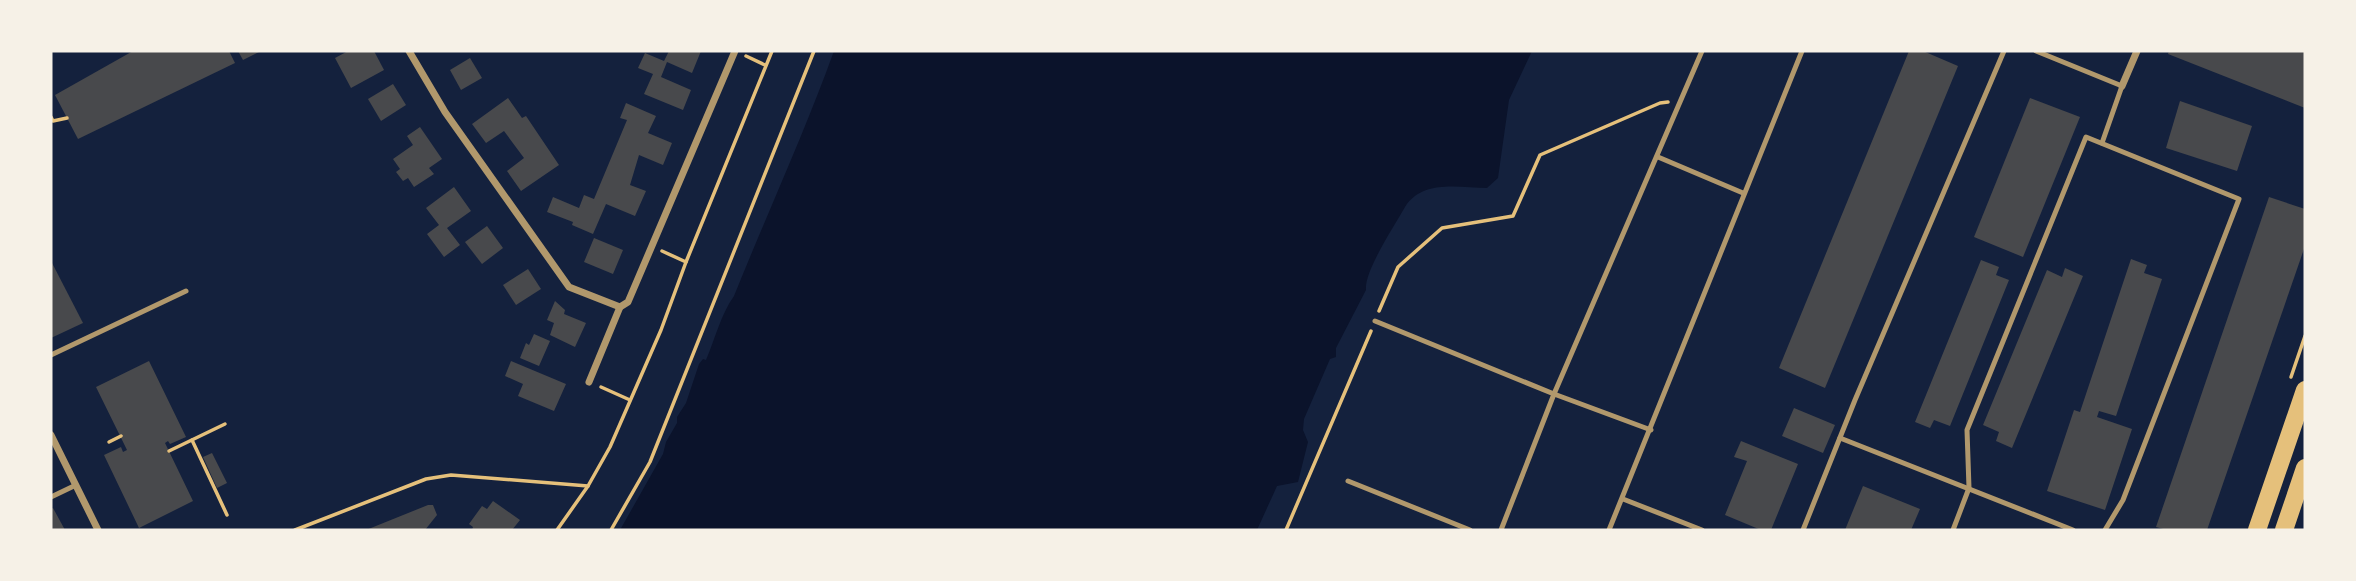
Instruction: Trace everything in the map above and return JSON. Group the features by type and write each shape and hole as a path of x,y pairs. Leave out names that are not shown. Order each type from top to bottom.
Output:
{"main road":[{"path":"2257,530 2305,390"},
{"path":"2284,530 2305,468"}],"street":[{"path":"409,51 444,113 569,287 620,307"},
{"path":"589,382 620,307 628,302 735,51"},
{"path":"2122,86 2137,51"},
{"path":"51,435 98,530"}],"lane":[{"path":"1501,530 1554,394 1702,51"},
{"path":"1609,530 1802,51"},
{"path":"1803,530 2004,51"},
{"path":"2036,51 2122,86 2102,143"},
{"path":"1953,530 1969,488 1967,430 2087,137 2239,199 2123,500 2105,530"},
{"path":"1658,157 1743,192"},
{"path":"51,355 186,292"},
{"path":"1375,321 1554,394 1651,430"},
{"path":"1840,438 2073,530"},
{"path":"1348,481 1470,530"},
{"path":"51,496 76,485"},
{"path":"1623,499 1702,530"}],"path":[{"path":"735,51 766,65"},
{"path":"557,530 588,486 610,447 661,330 772,51"},
{"path":"611,530 650,463 814,51"},
{"path":"1286,530 1398,267 1442,228 1513,216 1540,155 1660,103 1681,100"},
{"path":"51,117 53,121 67,118"},
{"path":"650,246 686,262"},
{"path":"589,382 630,400"},
{"path":"169,451 225,424"},
{"path":"109,442 121,436"},
{"path":"192,440 227,515"},
{"path":"295,530 426,479 451,475 588,486"}],"water":[{"path":"834,51 1532,51 1509,100 1498,178 1487,188 1442,187 1421,192 1405,207 1375,260 1366,290 1336,348 1336,357 1330,359 1304,419 1303,430 1308,442 1298,482 1277,486 1257,530 620,530 663,454 666,442 677,423 677,417 686,403 699,364 703,359 706,360"}],"building":[{"path":"133,51 229,51 235,63 78,139 55,95"},
{"path":"238,51 261,51 243,60"},
{"path":"348,51 374,51 384,70 351,88 335,58"},
{"path":"669,51 701,51 692,73 667,62 661,77 691,90 683,110 644,94 653,74 638,68 645,53 664,61"},
{"path":"1909,51 1923,51 1958,66 1825,388 1779,368"},
{"path":"2169,51 2305,51 2305,108 2168,54"},
{"path":"470,58 482,78 461,90 450,70"},
{"path":"393,84 406,105 381,121 368,99"},
{"path":"508,98 522,118 526,116 559,165 521,191 507,171 524,158 504,131 486,143 472,124"},
{"path":"2030,98 2080,117 2023,257 1974,237"},
{"path":"2180,101 2252,126 2237,171 2166,148"},
{"path":"626,103 656,116 648,133 672,143 663,165 639,155 630,185 646,191 635,216 606,204 593,234 572,225 573,222 547,212 553,197 579,208 584,195 594,199 627,120 620,118"},
{"path":"420,127 442,159 429,168 434,174 414,187 408,178 403,181 396,172 400,169 393,159 413,145 407,136"},
{"path":"454,187 471,211 447,228 460,245 444,257 427,234 439,225 426,208"},
{"path":"2269,197 2305,209 2305,246 2207,530 2167,530 2156,527"},
{"path":"487,226 503,248 482,264 465,242"},
{"path":"594,238 623,250 613,274 584,262"},
{"path":"2131,259 2147,265 2144,273 2162,279 2116,416 2099,411 2097,417 2132,429 2105,510 2047,491 2074,410 2080,412"},
{"path":"1981,260 1999,267 1996,275 2009,280 1950,426 1934,420 1930,428 1915,422"},
{"path":"51,261 83,323 51,338"},
{"path":"2065,268 2083,276 2012,448 1996,441 1999,432 1983,425 2047,270 2062,277"},
{"path":"528,269 541,289 516,305 503,285"},
{"path":"555,301 565,310 564,314 586,323 575,347 550,335 554,323 547,320"},
{"path":"534,334 550,341 539,366 520,358 526,343 529,345"},
{"path":"149,361 186,437 170,444 168,441 165,443 193,501 139,528 104,455 121,447 123,452 127,450 96,387"},
{"path":"511,361 566,384 554,411 518,396 523,384 505,376"},
{"path":"1794,408 1835,425 1823,453 1782,436"},
{"path":"1741,441 1798,464 1771,530 1761,530 1725,515 1747,461 1734,457"},
{"path":"212,453 227,483 217,488 203,457"},
{"path":"1863,486 1920,509 1911,530 1845,530"},
{"path":"493,501 520,520 512,530 472,530 473,527 469,524 482,506 487,509"},
{"path":"433,505 437,515 425,530 366,530"},
{"path":"53,508 65,530 51,530"}]}
